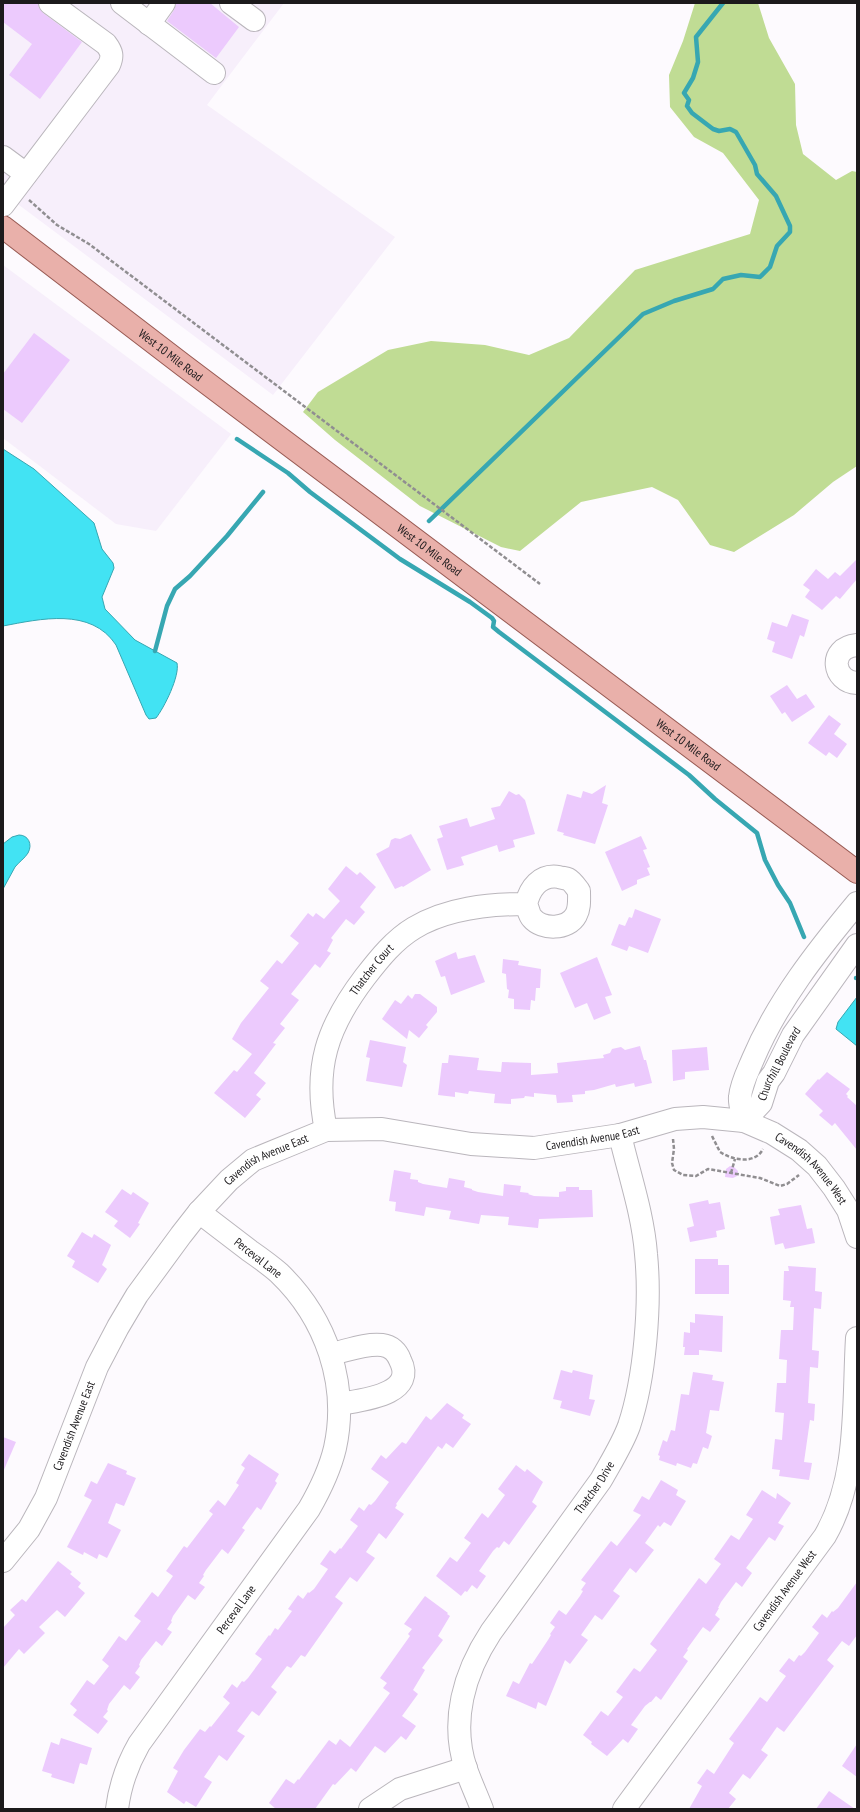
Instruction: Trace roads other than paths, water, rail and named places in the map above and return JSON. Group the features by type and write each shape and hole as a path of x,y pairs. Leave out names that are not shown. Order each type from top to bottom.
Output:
{"main road":[{"name":"West 10 Mile Road","path":"3,227 190,370 857,872"}],"street":[{"path":"15,190 109,65 112,57 106,44 50,3"},
{"path":"122,3 214,73"},
{"path":"149,24 164,3"},
{"path":"231,3 254,20"},
{"path":"3,157 15,190"},
{"path":"857,645 844,648 839,652 837,665 840,675 845,680 851,683 857,683"},
{"name":"Churchill Boulevard","path":"744,1120 740,1097 748,1071 777,1009 857,903"},
{"name":"Thatcher Court","path":"326,1130 322,1111 321,1072 327,1047 335,1023 348,999 375,963 394,942 414,928 437,917 492,905 526,904"},
{"name":"Churchill Boulevard","path":"744,1120 761,1102 768,1080 774,1072 793,1035 857,945"},
{"path":"809,965 831,981"},
{"name":"Cavendish Avenue East","path":"3,1562 29,1529 46,1498 97,1367 137,1295 199,1212 229,1180 253,1160 326,1130 382,1129 472,1144 534,1148 620,1135 674,1119 703,1117 744,1120"},
{"name":"Cavendish Avenue West","path":"744,1120 777,1136 799,1150 817,1166 834,1188 848,1210 857,1237"},
{"name":"Thatcher Drive","path":"482,1809 466,1768 460,1744 462,1692 468,1673 477,1653 601,1480 619,1447 636,1401 641,1374 645,1327 647,1285 646,1254 642,1224 620,1135"},
{"name":"Perceval Lane","path":"117,1809 122,1782 129,1761 139,1744 300,1523 313,1503 322,1484 335,1448 340,1404 331,1354 314,1317 300,1296 273,1268 199,1212"},
{"name":"Cavendish Avenue West","path":"624,1809 825,1536 835,1518 847,1480 851,1451 857,1338"},
{"path":"331,1354 376,1344 384,1345 393,1349 398,1355 403,1370 400,1383 387,1393 340,1404"},
{"path":"370,1809 400,1789 466,1768"}],"water":[{"path":"3,449 34,469 94,523 102,549 113,563 114,568 102,597 105,609 135,640 177,663 174,683 167,700 156,718 149,719 146,715 116,645 105,633 93,625 79,620 48,619 3,626"},
{"path":"19,835 27,838 29,841 29,850 27,855 15,867 3,889 3,844 12,837"},
{"path":"857,997 857,1046 836,1029 838,1022"}],"waterway":[{"path":"429,521 643,314 674,301 713,289 723,279 741,275 760,277 770,267 777,246 790,232 790,226 776,196 757,174 755,165 736,132 730,129 719,131 713,129 692,113 687,106 689,100 684,93 693,78 698,62 696,37 723,3"},
{"path":"237,439 288,473 310,492 400,559 470,602 492,618 494,621 493,627 499,632 689,775 715,799 757,833 765,860 778,885 790,903 804,937"},
{"path":"155,651 167,606 175,589 190,576 227,536 263,492"}]}
